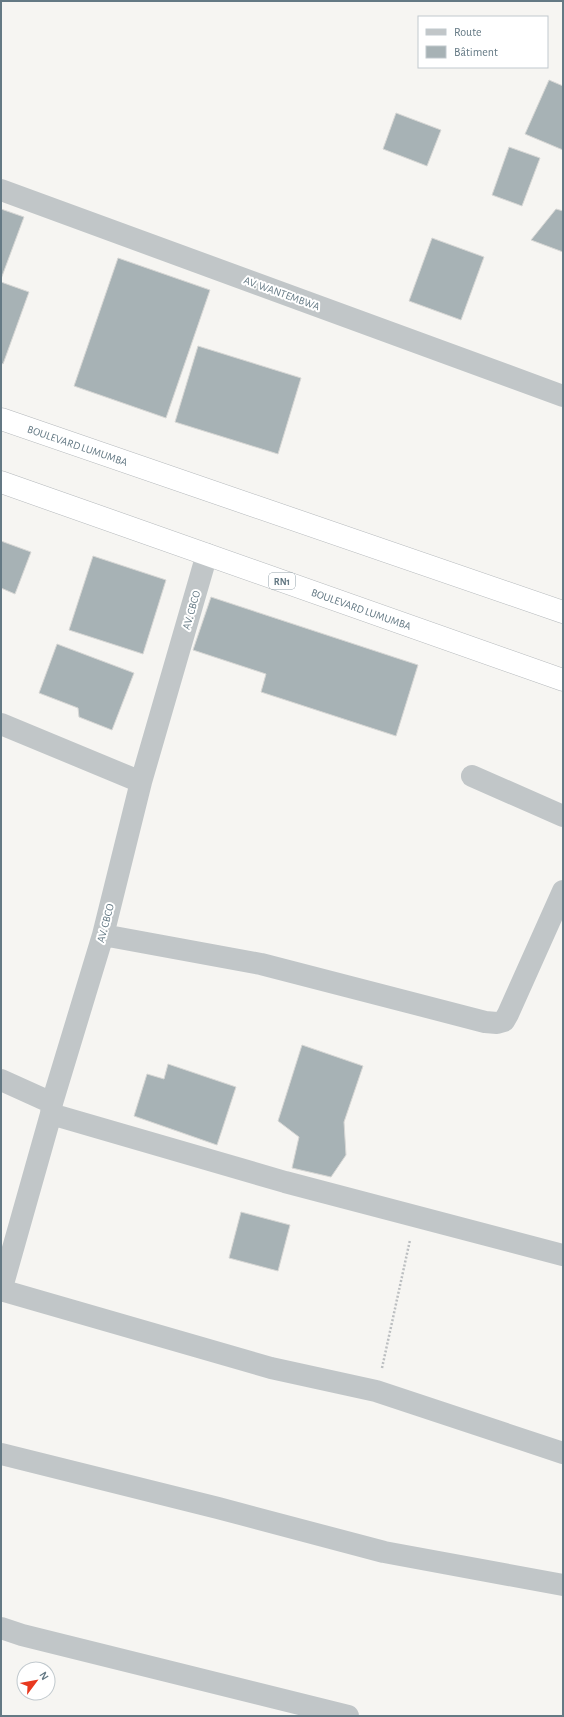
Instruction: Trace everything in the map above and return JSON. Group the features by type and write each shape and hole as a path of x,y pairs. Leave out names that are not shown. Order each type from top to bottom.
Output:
{"highway":[{"name":"BOULEVARD LUMUMBA","path":"1,419 563,612"},
{"name":"BOULEVARD LUMUMBA","path":"1,482 563,680"}],"street":[{"name":"AV. WANTEMBWA","path":"1,190 563,396"},
{"name":"AV. CBCO","path":"1,1290 51,1108 103,935 141,782 207,554"},
{"path":"1,724 141,782"},
{"path":"472,776 563,816"},
{"path":"103,935 261,964 485,1022 497,1023 504,1022 563,891"},
{"path":"1,1080 51,1108 285,1182 563,1255"},
{"path":"1,1290 271,1368 376,1391 563,1453"},
{"path":"1,1454 218,1508 384,1552 563,1585"},
{"path":"1,1628 22,1635 348,1716"}],"path":[{"path":"376,1391 416,1216"}],"building":[{"path":"549,80 563,86 563,150 525,134"},
{"path":"396,113 441,130 427,166 383,149"},
{"path":"509,147 540,158 522,206 492,195"},
{"path":"1,209 24,217 1,279"},
{"path":"556,209 563,211 563,252 531,240"},
{"path":"432,238 484,257 461,320 409,301"},
{"path":"118,258 210,290 166,418 74,386"},
{"path":"1,282 29,292 3,364 1,363"},
{"path":"198,346 301,378 278,454 175,422"},
{"path":"1,541 31,552 15,594 1,588"},
{"path":"93,556 166,580 143,654 69,630"},
{"path":"211,597 418,665 396,736 261,692 266,674 193,650"},
{"path":"57,644 134,673 112,730 79,717 78,708 39,693"},
{"path":"302,1045 363,1066 344,1122 346,1155 331,1177 292,1168 299,1137 278,1121"},
{"path":"168,1064 236,1087 217,1145 134,1116 147,1074 164,1079"},
{"path":"241,1212 290,1225 278,1271 229,1258"}]}
